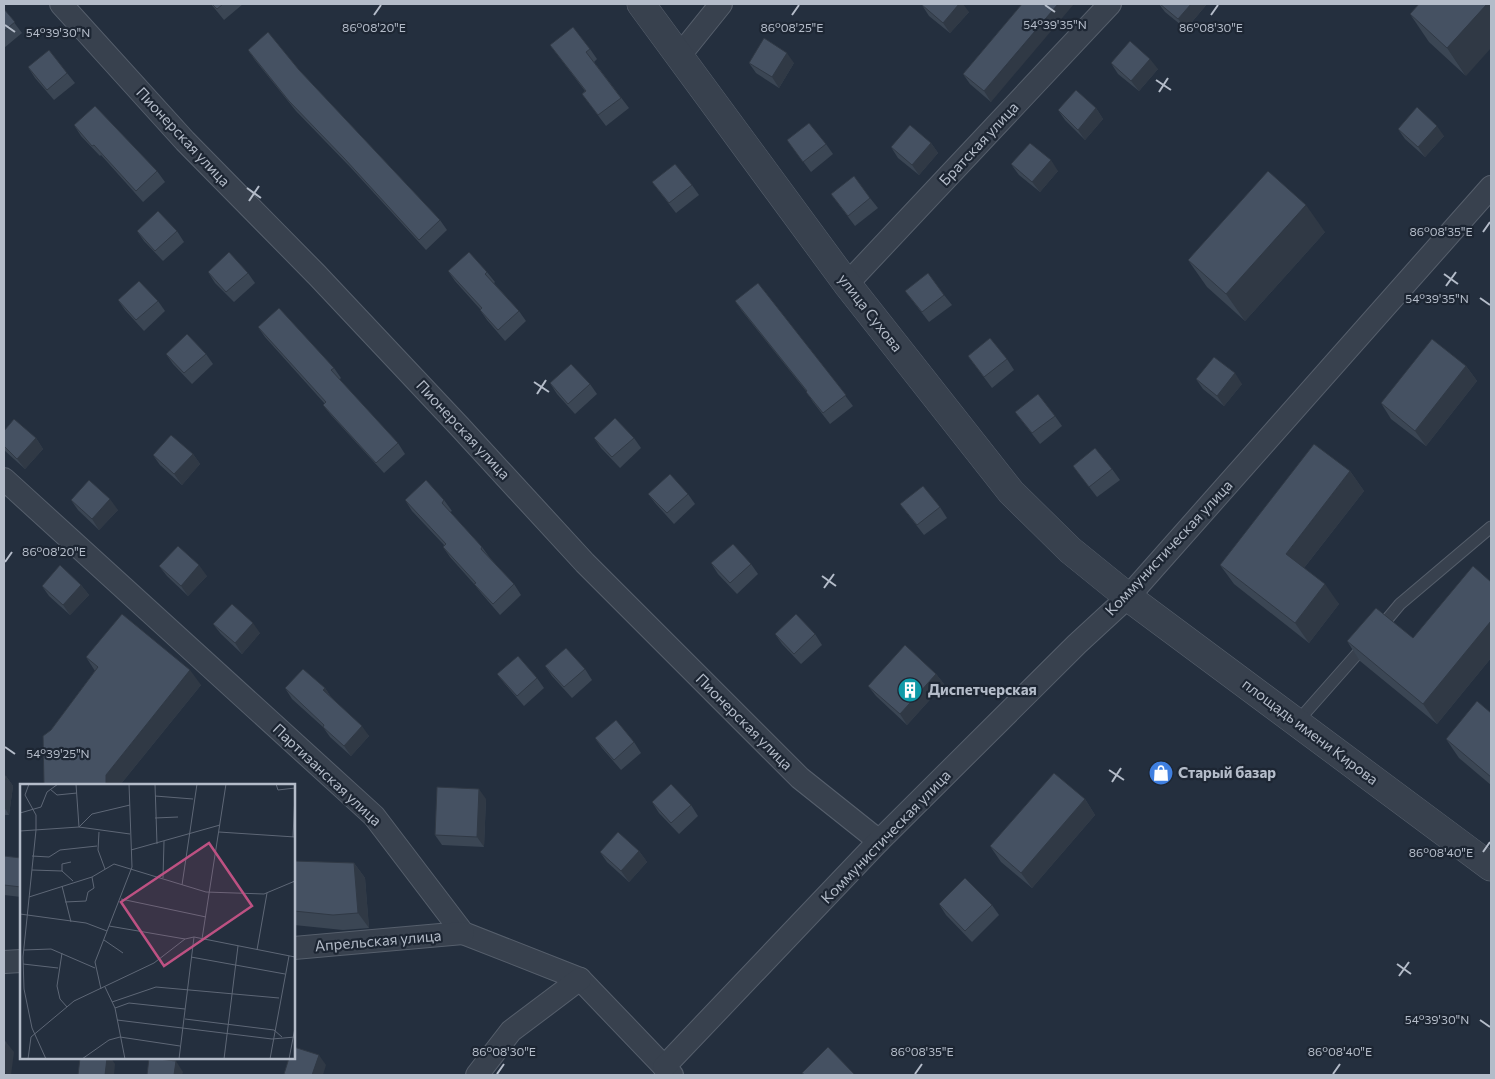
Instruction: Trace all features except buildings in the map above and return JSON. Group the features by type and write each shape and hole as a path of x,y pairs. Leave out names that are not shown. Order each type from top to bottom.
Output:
{"street":[{"name":"Пионерская улица","path":"61,4 185,141 317,275 454,420 585,563 800,778 880,842"},
{"name":"улица Сухова","path":"641,4 847,284 1011,492 1070,550 1128,597"},
{"path":"680,55 721,4"},
{"name":"Братская улица","path":"847,284 1110,4"},
{"name":"Коммунистическая улица","path":"668,1071 880,842 1077,644 1128,597 1491,187"},
{"name":"Партизанская улица","path":"5,481 374,816 463,933"},
{"name":"площадь имени Кирова","path":"1128,597 1491,867"},
{"path":"463,933 580,979 668,1071"},
{"name":"Апрельская улица","path":"295,948 463,933"},
{"path":"4,962 20,961"},
{"path":"477,1075 511,1031 580,979"}],"lane":[{"path":"1297,722 1400,604 1491,527"}],"place":[{"name":"Диспетчерская","path":"910,690"},
{"name":"Старый базар","path":"1161,773"}]}
